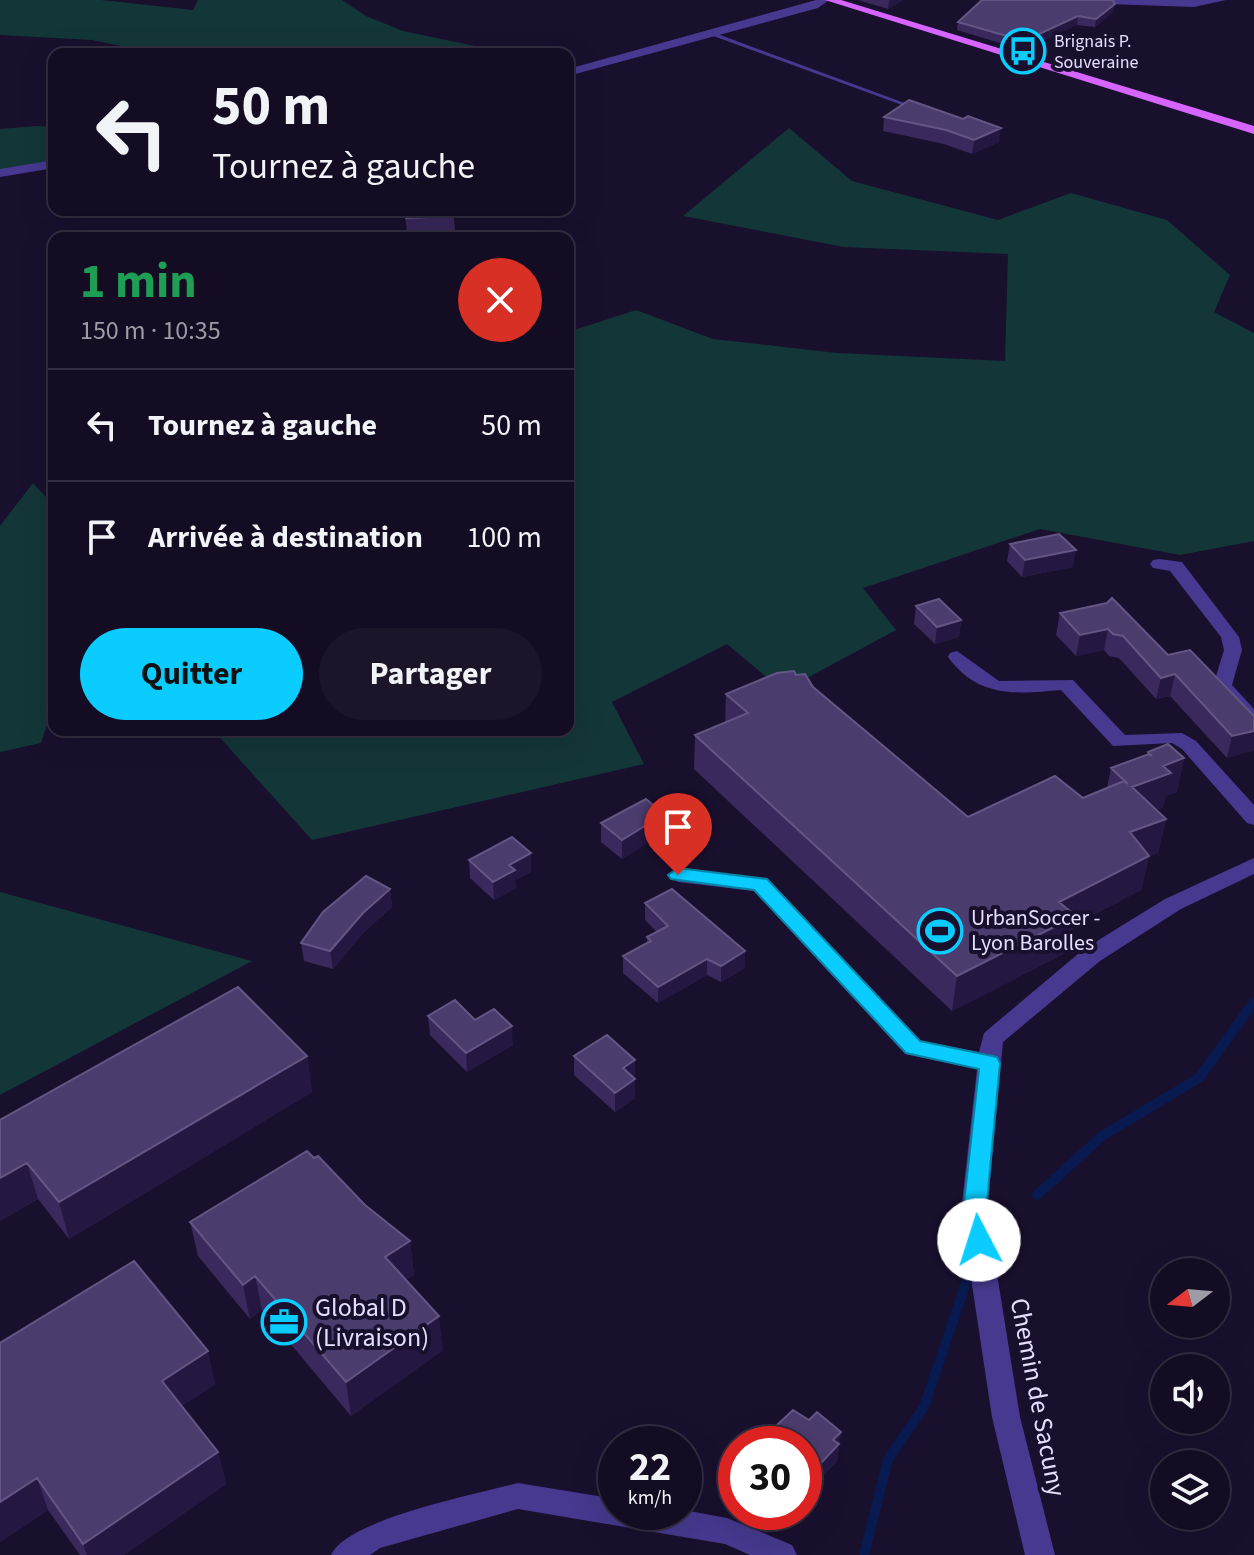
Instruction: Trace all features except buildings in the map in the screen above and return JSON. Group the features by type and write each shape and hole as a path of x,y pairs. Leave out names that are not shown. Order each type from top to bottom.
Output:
{"main road":[{"path":"830,0 1254,128"},
{"path":"842,0 1254,128"}],"street":[{"path":"574,71 814,6 824,0"},
{"path":"1079,0 1194,4 1221,0"},
{"path":"0,173 48,165"},
{"path":"1159,564 1176,566 1230,637 1233,650 1222,686 1254,720"},
{"path":"957,657 971,675 994,688 1066,684 1112,738 1120,742 1175,737 1189,745 1254,818"},
{"name":"Chemin de Sacuny","path":"1040,1555 1006,1417 974,1212 992,1039 1092,955 1173,904 1254,865"},
{"path":"678,875 760,884 913,1048 990,1063"},
{"path":"346,1555 372,1537 518,1496 727,1531 782,1555"}],"lane":[{"path":"710,33 930,114"}],"green space":[{"path":"0,0 101,0 193,10 198,0 342,0 366,16 403,31 485,48 131,48 92,40 0,35"},
{"path":"48,127 48,164 0,173 0,129"},
{"path":"789,128 852,181 998,220 1071,193 1167,220 1230,275 1214,312 1254,333 1254,541 1180,555 1040,529 863,588 896,630 783,691 727,644 612,702 644,764 312,840 218,736 574,736 574,330 636,310 713,339 837,353 1005,361 1008,254 844,247 683,216"},
{"path":"33,483 48,499 48,721 41,743 0,752 0,526"},
{"path":"0,892 252,961 0,1095"}],"waterway":[{"path":"1246,1012 1254,1001"},
{"path":"1037,1195 1102,1136 1199,1078 1248,1010"},
{"path":"864,1555 888,1459 924,1407 969,1274"}],"place":[{"name":"Brignais P. Souveraine","path":"1023,51"},
{"name":"UrbanSoccer - Lyon Barolles","path":"940,931"},
{"name":"Global D (Livraison)","path":"284,1322"}],"route":[{"path":"678,875 760,884 913,1048 990,1063 974,1212 979,1240"}]}
